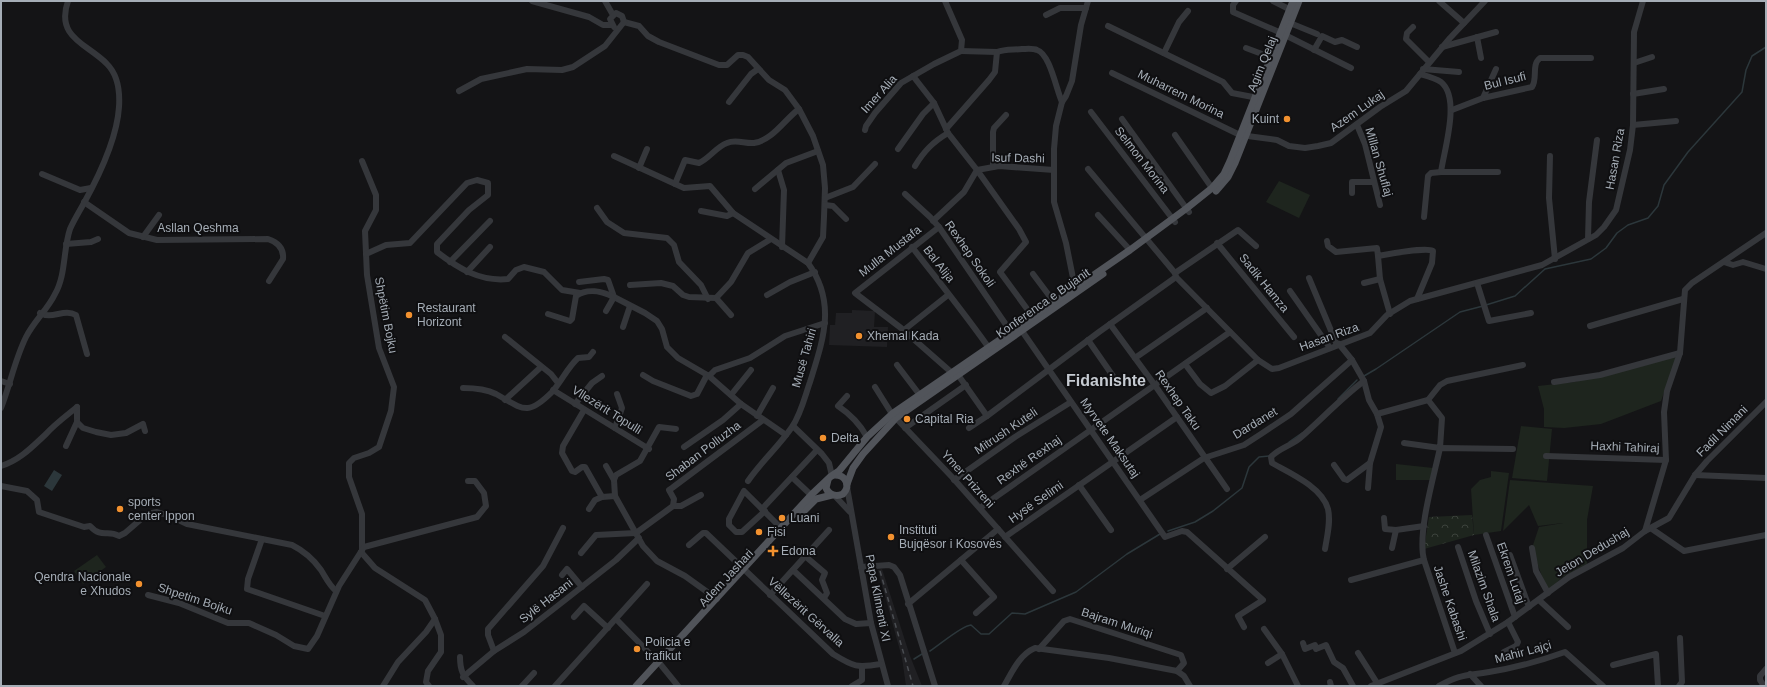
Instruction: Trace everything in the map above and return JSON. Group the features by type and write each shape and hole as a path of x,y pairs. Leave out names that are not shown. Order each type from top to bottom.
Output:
{"main road":[{"name":"Agim Qelaj","path":"1242,136 1282,34 1292,1"},
{"name":"Agim Qelaj","path":"1282,34 1290,23 1299,1"},
{"name":"Agim Qelaj","path":"1257,98 1270,57 1276,50"},
{"name":"Konferenca e Bujanit","path":"1188,210 1212,188 1228,167 1242,136"},
{"name":"Konferenca e Bujanit","path":"847,485 853,468 894,416 956,374 1011,332 1054,302 1076,290 1188,210 1216,192 1228,177 1242,136"},
{"name":"Konferenca e Bujanit","path":"990,349 1022,331 1130,250 1148,240"},
{"name":"Konferenca e Bujanit","path":"831,477 849,461 867,437 919,394 956,374"},
{"path":"831,477 843,477 847,485 843,494 833,495 826,488 831,477"},
{"name":"Adem Jashari","path":"636,686 660,664 745,571 811,495 831,477"},
{"name":"Adem Jashari","path":"642,686 717,599 812,502 820,497 833,495"}],"street":[{"path":"1,408 25,338 40,313 55,294 62,273 66,244 72,225 91,188 116,131 120,100 117,82 108,65 73,36 67,26 65,15 68,1"},
{"path":"532,1 589,17 603,25 611,25 619,28"},
{"path":"598,1 606,4 613,15"},
{"path":"945,1 962,40 962,51 997,52 1002,50 1037,49 1050,64 1054,83 1062,102"},
{"path":"1236,1 1233,5 1233,12 1351,68"},
{"path":"1273,1 1289,9"},
{"path":"1439,1 1464,22"},
{"name":"Azem Lukaj","path":"1242,136 1277,140 1289,146 1305,148 1331,143 1357,125 1380,106 1406,91 1442,47 1485,1"},
{"name":"Hasan Riza","path":"1088,169 1176,275 1230,332 1258,360 1272,369 1279,368 1370,333 1390,314 1403,305 1417,299 1542,265 1588,239 1604,227 1616,210 1625,175 1633,125 1634,32 1643,1"},
{"path":"1046,15 1060,8 1087,4 1081,25 1072,81 1062,102 1056,126 1054,170 1054,202 1066,242 1076,290"},
{"path":"1164,53 1179,22 1188,11"},
{"path":"613,15 616,14 622,16 624,22"},
{"path":"611,25 610,20 613,15"},
{"path":"459,91 481,79 512,72 527,69 562,70 573,67 605,46 624,22"},
{"path":"624,22 639,26 648,36 659,42 719,65 727,65 738,55 743,55 753,61 758,69 772,82 785,90 799,109 813,136 823,165 825,201 823,237 808,263"},
{"path":"1290,23 1317,34"},
{"path":"1108,26 1223,82 1232,93 1257,98"},
{"path":"1413,27 1407,33 1406,39 1429,62"},
{"path":"1442,47 1496,32"},
{"path":"1314,50 1322,36 1335,42 1342,40 1357,47"},
{"path":"1477,37 1481,58"},
{"name":"Agim Qelaj","path":"1246,48 1270,57"},
{"name":"Imer Alia","path":"865,130 866,126 901,83 962,51"},
{"path":"915,166 922,153 947,131 990,80 994,72 997,52"},
{"path":"1634,63 1652,57"},
{"name":"Bul Isufi","path":"1452,110 1483,98 1532,87 1535,81 1535,64 1540,58 1591,58"},
{"path":"730,102 751,74 758,69"},
{"path":"1483,98 1496,69"},
{"path":"1422,72 1460,72"},
{"path":"1422,72 1436,80 1448,91 1452,110 1441,172"},
{"name":"Muharrem Morina","path":"1112,73 1242,136"},
{"path":"913,76 934,103 947,131 1019,229 1026,242 1000,272 1033,317"},
{"path":"1633,94 1664,89"},
{"path":"898,149 923,114 934,103"},
{"path":"675,184 685,160 696,162 704,161 726,143 743,141 755,143 775,132 789,116 799,109"},
{"name":"Selmon Morina","path":"1091,112 1174,220"},
{"path":"993,167 993,132 994,128 1006,115"},
{"path":"1122,119 1188,210"},
{"path":"1633,125 1676,121"},
{"name":"Millan Shuflaj","path":"1357,125 1365,144 1380,205"},
{"path":"1175,135 1212,188"},
{"path":"1588,239 1589,202 1597,140"},
{"path":"639,168 647,149"},
{"path":"756,189 794,158 818,151"},
{"name":"Musë Tahiri","path":"614,156 684,188 710,186 733,213 808,263 815,272 824,297 826,310 822,344 793,426 748,481"},
{"path":"1550,156 1549,198 1555,259"},
{"name":"Shpëtim Bojku","path":"362,162 376,195 376,210 365,231 367,275 379,348 394,386 390,411 379,447 369,453 354,458 349,463 349,476 362,514 362,551"},
{"path":"825,201 853,187 875,164"},
{"name":"Isuf Dashi","path":"933,221 964,192 976,170 993,167 1054,170"},
{"path":"778,170 784,190 782,247"},
{"path":"1424,217 1428,176 1431,173 1498,172"},
{"path":"42,174 80,190 91,188"},
{"path":"366,254 386,245 410,243 467,183 478,180 488,183 488,195 469,210 437,244 437,252 460,269 493,280 508,279 516,270 524,267 544,272 562,290 580,293 602,291 646,313 657,321 662,329 667,347 678,358 708,375 741,404 786,435"},
{"path":"1352,193 1352,182 1374,182"},
{"name":"Rexhep Sokoli","path":"905,194 939,227 1011,332"},
{"path":"825,201 833,206 846,219"},
{"name":"Asllan Qeshma","path":"84,202 129,233 157,240 196,241 268,239 279,245 283,254 281,264 269,281"},
{"path":"597,208 607,222 624,233 667,238 674,245 679,262 701,285 708,299"},
{"path":"702,211 727,216 733,213"},
{"path":"143,237 159,215"},
{"path":"1098,215 1130,250"},
{"path":"450,262 490,221"},
{"name":"Mulla Mustafa","path":"904,330 856,293 939,227"},
{"path":"969,428 1176,275 1217,242 1238,230 1256,246"},
{"name":"Haxhi Tahiraj","path":"1546,456 1666,460 1664,412 1667,391 1680,353 1683,299 1687,286 1766,233"},
{"path":"66,244 91,242 98,239"},
{"path":"630,285 661,283 673,286 683,296 708,299 716,298 731,282 748,253 771,239"},
{"path":"1327,241 1328,246 1336,252 1377,248 1380,279 1390,314"},
{"name":"Sadik Hamza","path":"1217,242 1294,337"},
{"path":"467,272 490,247"},
{"name":"Bal Alija","path":"912,248 948,295 960,306 990,349"},
{"path":"1378,256 1413,252 1429,248 1433,251 1432,263 1417,299"},
{"path":"1724,262 1733,264 1743,262 1766,269"},
{"path":"767,295 794,280 815,272"},
{"path":"1033,274 1054,302"},
{"path":"1309,278 1338,345 1352,360 1364,381 1369,400 1377,414 1381,427 1370,463 1368,488"},
{"path":"1364,283 1380,279"},
{"path":"579,282 606,280 614,297"},
{"path":"1477,283 1489,321 1531,313"},
{"path":"1290,291 1330,348"},
{"path":"548,314 570,321 572,319 576,296 580,293"},
{"name":"Bal Alija","path":"904,330 948,295"},
{"path":"606,311 614,297"},
{"path":"716,298 731,316"},
{"path":"1590,326 1683,299"},
{"path":"623,327 630,306"},
{"path":"1135,358 1207,308"},
{"path":"40,313 48,316 69,312 76,315 88,354"},
{"path":"644,375 653,381 691,396 697,394 708,375 715,370 750,358 786,336 825,323"},
{"name":"Rexhep Taku","path":"1110,324 1227,489"},
{"path":"904,330 956,374 966,385 987,416"},
{"name":"Myrvete Maksutaj","path":"1022,331 1165,537 1182,531 1187,532 1227,569"},
{"name":"Rexhë Rexhaj","path":"980,508 1154,384 1230,332"},
{"name":"Vllezërit Topulli","path":"506,337 558,382"},
{"path":"1088,340 1113,376"},
{"name":"Vllezërit Topulli","path":"463,388 487,390 521,408 532,408 539,404 553,390 570,365 578,358 589,357 593,352"},
{"path":"1554,382 1600,375 1680,353"},
{"path":"1185,364 1200,384 1211,393 1225,386 1258,360"},
{"name":"Dardanet","path":"1140,500 1204,458 1244,445 1261,434 1291,414 1352,360"},
{"path":"897,365 919,394"},
{"path":"1377,414 1428,400 1440,385 1446,381 1523,365"},
{"path":"505,400 541,367"},
{"path":"731,395 750,370"},
{"path":"575,404 592,383 602,376"},
{"path":"1,381 10,384"},
{"path":"1325,549 1329,521 1328,508 1320,496 1271,461 1271,457 1275,453 1298,440 1364,381"},
{"path":"905,428 966,385"},
{"name":"Ymer Prizreni","path":"875,386 894,416 980,508 1054,591"},
{"path":"757,416 773,388"},
{"name":"Vllezërit Topulli","path":"553,390 649,449"},
{"path":"615,428 622,408 617,394"},
{"path":"847,396 838,406 848,412 863,429 867,437"},
{"name":"Jashe Kabashi","path":"1428,400 1442,418 1440,448 1421,548 1455,653"},
{"name":"Mitrush Kuteli","path":"954,480 1014,437 1071,402"},
{"path":"684,447 723,420 741,404"},
{"name":"Fadil Nimani","path":"1645,531 1669,518 1695,475 1726,441 1765,406"},
{"path":"1,466 10,463 26,453 47,432 77,407 77,422 66,446"},
{"path":"584,410 563,446 562,453 573,472 585,467 602,497"},
{"name":"Hysë Selimi","path":"1005,537 1177,417"},
{"name":"Shaban Polluzha","path":"673,506 674,499 669,490 763,420"},
{"path":"77,422 83,428 111,435 126,433 143,424 145,431"},
{"path":"793,426 829,463 831,477"},
{"path":"614,480 616,475 640,461 649,449 659,427 676,429"},
{"path":"1404,443 1440,448 1513,449"},
{"path":"781,528 764,510 744,491 729,519 728,525 736,532 742,532 764,510 817,450"},
{"name":"Jeton Dedushaj","path":"1375,685 1455,653 1490,634 1569,578 1623,548 1645,531 1661,482 1666,460"},
{"path":"1334,465 1344,479 1347,480 1370,463"},
{"path":"606,466 614,480 615,496 643,546 657,561 685,576 717,599"},
{"name":"Fadil Nimani","path":"1695,475 1766,478"},
{"path":"792,478 811,495"},
{"path":"429,686 426,682 428,671 441,652 441,635 435,620 425,600 376,568 362,551 364,547 370,545 477,517 486,506 484,493 475,481 468,481"},
{"name":"Papa Klimenti XI","path":"847,485 860,567 871,623 888,686"},
{"name":"Hysë Selimi","path":"1079,485 1111,530"},
{"path":"1,486 27,491 37,500 39,512 79,525 90,526 96,532 102,534 113,533 119,536 125,533 147,514 157,512 187,524 292,545 300,549 317,565 336,591"},
{"path":"581,553 596,535 637,535 673,506 681,506 701,495"},
{"path":"833,495 851,514"},
{"path":"589,510 595,500 602,497 615,496"},
{"path":"1384,518 1385,529 1396,530 1424,526"},
{"path":"494,651 488,635 488,629 543,566 563,528"},
{"path":"1652,528 1684,551 1766,534"},
{"path":"908,604 998,529"},
{"path":"770,595 829,530"},
{"path":"1392,548 1396,530"},
{"name":"Vëllezërit Gërvalla","path":"689,545 703,533 706,533 833,654 854,666 862,667 881,664"},
{"name":"Sylë Hasani","path":"464,677 494,651 524,632 616,560 637,535"},
{"name":"Ekrem Lutaj","path":"1486,535 1515,617"},
{"path":"1244,628 1238,616 1263,600 1227,569 1265,537"},
{"path":"262,538 248,578 247,589 325,616"},
{"name":"Milazim Shala","path":"1458,547 1476,601 1490,634"},
{"name":"Jeton Dedushaj","path":"1532,548 1536,571 1548,593"},
{"name":"Shpetim Bojku","path":"148,595 180,603 228,623 249,623 302,649 308,649 312,644 336,591 362,551"},
{"path":"1510,555 1529,607"},
{"path":"805,556 824,573 822,580 826,593 824,598"},
{"path":"961,560 994,597 976,613"},
{"name":"Jashe Kabashi","path":"1351,580 1424,560"},
{"path":"860,567 889,565 894,567 900,575 908,604 925,649 935,686"},
{"path":"562,575 568,569 582,587"},
{"path":"793,570 845,619 856,624 871,623"},
{"path":"555,686 646,584"},
{"path":"1539,600 1568,627"},
{"path":"574,616 584,606 608,628"},
{"path":"616,619 660,664 678,686"},
{"name":"Bajram Muriqi","path":"1004,686 1018,663 1028,651 1039,649 1064,621 1070,619 1181,655 1184,663 1177,671"},
{"path":"383,686 398,662 435,620"},
{"path":"1504,652 1516,646 1518,642 1508,622"},
{"path":"1264,629 1282,654 1298,686"},
{"path":"1679,686 1682,682 1680,638"},
{"path":"1303,643 1305,649 1314,645 1316,649 1326,645 1334,662 1343,668 1353,686"},
{"path":"1039,649 1082,654 1177,671 1184,676 1190,686"},
{"name":"Mahir Lajçi","path":"1439,686 1457,676 1489,672 1538,662 1565,652 1604,686"},
{"path":"1358,653 1375,685"},
{"path":"1268,663 1282,654"},
{"path":"1613,665 1656,654 1658,686"},
{"path":"460,657 460,670 464,677 473,686"},
{"path":"852,686 862,680 862,667"},
{"path":"1764,686 1760,680 1760,676 1766,669"},
{"path":"522,686 534,673"},
{"path":"1470,674 1481,686"}],"shaded area":[{"name":"Xhemal Kada","path":"852,310 875,311 874,327 888,327 887,347 829,345 830,325 835,325 836,313 852,313"},
{"path":"54,470 62,475 52,491 44,486"},
{"path":"882,569 910,656 922,686 906,686 902,658 878,570"}],"green space":[{"path":"1279,181 1310,195 1299,218 1266,202"},
{"path":"1677,356 1661,401 1601,424 1564,428 1544,427 1544,409 1538,386 1574,382"},
{"path":"1521,426 1552,429 1547,481 1512,478"},
{"path":"1396,464 1433,468 1430,480 1396,480"},
{"path":"1491,471 1509,473 1501,531 1474,535 1471,489 1480,480 1491,477"},
{"path":"1510,480 1593,486 1587,520 1587,564 1563,577 1547,591 1532,548 1539,527 1563,523 1538,526 1529,505 1503,531"},
{"path":"1472,515 1474,535 1424,549 1429,517"},
{"path":"97,555 106,567 83,584 74,571"}],"waterway":[{"path":"1486,305 1515,296 1545,269 1591,259 1606,248 1617,233 1628,225 1648,218 1658,206 1664,185 1688,152 1742,92 1746,70 1752,56 1766,47"},
{"path":"1364,376 1460,312 1483,306"},
{"path":"1338,399 1357,380"},
{"path":"1289,442 1302,433"},
{"path":"1168,531 1195,522 1213,511 1242,488 1249,467 1259,457 1269,456"},
{"path":"930,651 967,626 971,625 981,634 989,634 1012,613 1025,614 1076,592 1127,554 1160,534"},
{"path":"914,659 922,654"}],"railway":[{"path":"880,571 913,686"}],"place":[{"name":"Kuint","path":"1287,119"},
{"name":"Restaurant Horizont","path":"409,315"},
{"name":"Xhemal Kada","path":"859,336"},
{"name":"Capital Ria","path":"907,419"},
{"name":"Delta","path":"823,438"},
{"name":"sports center Ippon","path":"120,509"},
{"name":"Luani","path":"782,518"},
{"name":"Fisi","path":"759,532"},
{"name":"Instituti Bujqësor i Kosovës","path":"891,537"},
{"name":"Edona","path":"773,551"},
{"name":"Qendra Nacionale e Xhudos","path":"139,584"},
{"name":"Policia e trafikut","path":"637,649"}],"district":[{"name":"Fidanishte","path":"1106,380"}]}
